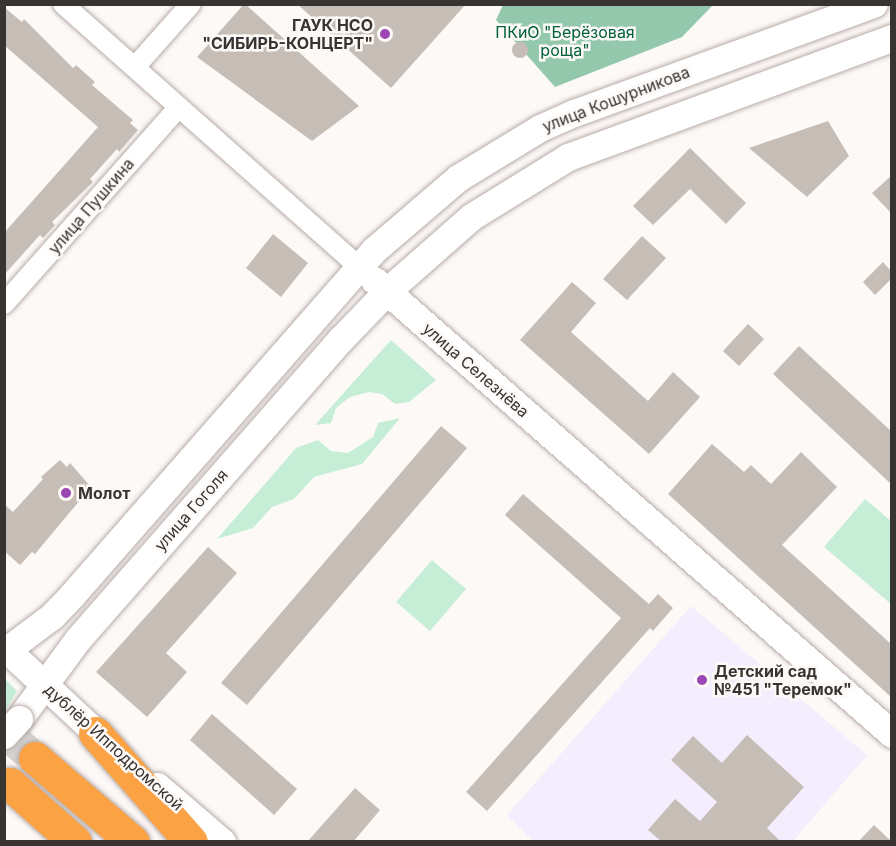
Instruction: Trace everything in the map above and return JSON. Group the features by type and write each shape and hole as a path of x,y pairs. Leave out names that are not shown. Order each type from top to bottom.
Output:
{"highway":[{"path":"95,733 191,842"},
{"path":"35,758 133,842"},
{"path":"10,784 75,842"}],"main road":[{"name":"улица Кошурникова","path":"359,267 458,178 540,128 874,4"},
{"path":"386,291 471,216 568,157 891,38"},
{"name":"улица Селезнёва","path":"359,267 891,734"},
{"name":"улица Гоголя","path":"6,650 52,616 72,595 359,267"},
{"name":"улица Гоголя","path":"12,727 86,630 386,291"},
{"name":"дублёр Ипподромской","path":"6,650 95,733 222,842"}],"street":[{"name":"улица Селезнёва","path":"63,4 135,67 177,108 359,267"},
{"path":"135,67 190,4"},
{"name":"улица Пушкина","path":"4,304 177,108"}],"shaded area":[{"name":"Детский сад №451 \"Теремок\"","path":"691,606 867,755 793,841 533,841 507,815"}],"green space":[{"name":"ПКиО \"Берёзовая роща\"","path":"503,4 713,5 682,37 555,87 496,20"},
{"path":"391,340 436,380 409,402 395,404 382,394 369,392 350,397 336,408 331,423 315,425"},
{"path":"400,418 362,464 314,477 294,499 272,507 253,528 217,539 296,448 318,440 331,451 348,453 373,437 378,423"},
{"path":"865,499 891,521 891,604 824,547"},
{"path":"432,560 466,589 430,631 396,602"},
{"path":"5,679 17,691 5,711"}],"building":[{"path":"244,4 359,106 312,141 197,57"},
{"name":"ГАУК НСО \"СИБИРЬ-КОНЦЕРТ\"","path":"297,4 466,4 391,88"},
{"path":"4,7 22,22 24,19 73,68 76,65 95,82 92,85 133,120 130,123 138,130 119,152 117,149 90,179 93,182 52,222 55,225 43,238 40,235 4,275 4,233 98,127 4,45"},
{"path":"520,42 528,50 520,58 512,50"},
{"path":"828,121 849,156 807,197 749,148"},
{"path":"690,148 746,203 726,224 690,189 653,225 633,206"},
{"path":"891,176 891,213 872,193"},
{"path":"273,234 308,263 281,297 246,268"},
{"path":"642,236 666,258 627,300 603,279"},
{"path":"883,262 891,271 891,279 875,295 863,282"},
{"path":"572,282 596,303 571,332 648,401 673,372 700,397 649,454 520,340"},
{"path":"748,324 764,339 739,366 723,351"},
{"path":"799,346 891,431 891,484 773,374"},
{"path":"441,426 467,448 247,705 221,683"},
{"path":"712,444 744,472 751,465 771,484 801,452 837,487 782,545 891,644 891,697 668,494"},
{"path":"60,460 67,467 70,463 91,487 35,554 32,552 20,565 4,551 4,504 13,512 43,479 41,477"},
{"path":"523,494 649,604 658,594 673,608 653,631 650,628 487,811 466,792 621,618 505,515"},
{"path":"208,547 237,573 166,653 187,672 147,717 96,672"},
{"path":"212,714 297,789 274,815 190,740"},
{"path":"747,735 804,787 767,828 781,842 662,842 648,830 675,799 700,821 717,802 671,760 693,736 722,763"},
{"path":"355,788 380,810 353,842 307,842"},
{"path":"874,825 891,841 891,842 858,842"}],"tunnel":[{"path":"4,731 35,758"}],"place":[{"name":"ГАУК НСО \"СИБИРЬ-КОНЦЕРТ\"","path":"385,34"},
{"name":"Молот","path":"66,493"},
{"name":"Детский сад №451 \"Теремок\"","path":"702,680"}]}
